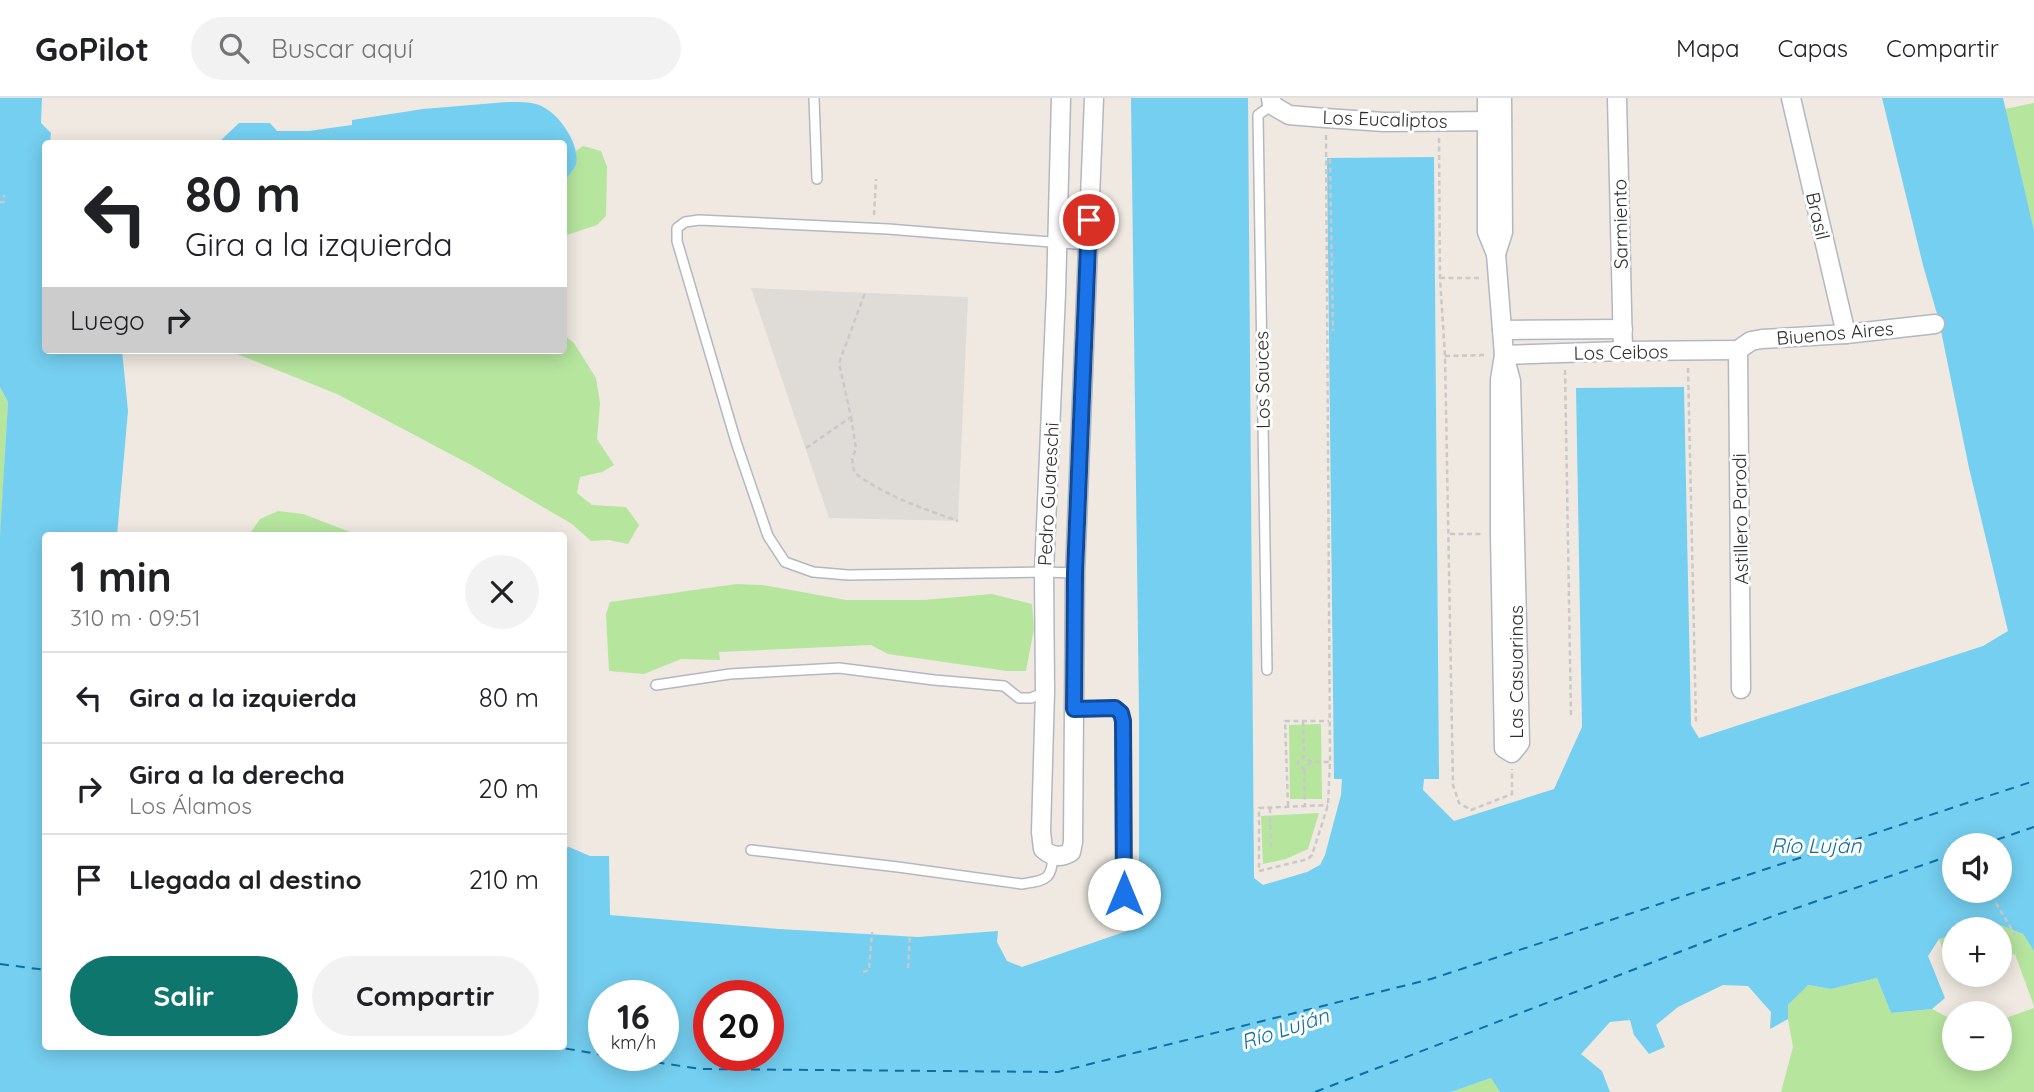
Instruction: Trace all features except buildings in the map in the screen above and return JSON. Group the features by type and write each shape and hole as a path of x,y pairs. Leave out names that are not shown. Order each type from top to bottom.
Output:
{"street":[{"name":"Pedro Guareschi","path":"1053,855 1043,849 1041,832 1045,692 1044,572 1058,242 1061,98"},
{"path":"1053,855 1064,856 1071,852 1073,842 1075,573 1094,98"},
{"name":"Las Casuarinas","path":"1487,98 1495,121"},
{"name":"Las Casuarinas","path":"1502,98 1495,121 1487,232 1496,254 1504,355 1511,381 1520,743 1512,753 1504,748 1500,534 1500,380 1504,355"},
{"name":"Sarmiento","path":"1617,98 1623,351"},
{"name":"Brasil","path":"1791,98 1846,334"},
{"name":"Los Eucaliptos","path":"1271,102 1289,115 1384,122 1495,121"},
{"path":"1061,145 1093,144"},
{"name":"Biuenos Aires","path":"1738,349 1751,341 1762,339 1846,334 1935,324"},
{"path":"1502,330 1623,329"},
{"name":"Los Ceibos","path":"1504,355 1738,349"},
{"name":"Astillero Parodi","path":"1738,349 1741,689"},
{"path":"1044,671 1074,670"}],"lane":[{"path":"814,98 817,179"},
{"name":"Los Sauces","path":"1267,670 1258,115 1271,102"},
{"path":"1075,573 848,575 813,572 785,562 768,536 732,429 677,241 677,228 685,222 699,220 874,229 1088,245"},
{"path":"656,685 730,674 839,667 1004,686 1019,698 1031,698 1045,692"},
{"path":"1074,709 1115,708 1121,713 1124,894"},
{"path":"751,850 872,863 1022,884 1049,877 1053,855"}],"path":[{"path":"1325,118 1330,761 1328,805 1312,855 1308,859 1259,871 1259,808 1328,805"},
{"path":"1439,121 1440,278 1445,356 1453,785 1459,803 1471,810 1512,794 1512,753"},
{"path":"1330,159 1334,331"},
{"path":"874,229 876,179"},
{"path":"0,202 4,202 4,195"},
{"path":"1440,278 1497,278"},
{"path":"865,293 839,363 856,449 852,458 854,471 869,483 892,495 958,521"},
{"path":"1688,351 1696,722"},
{"path":"1565,353 1571,716"},
{"path":"1445,356 1504,355"},
{"path":"806,448 851,417"},
{"path":"1449,534 1500,534"},
{"path":"1288,806 1285,721 1329,721"},
{"path":"1297,763 1304,756 1303,721"},
{"path":"1304,756 1311,762"},
{"path":"1305,806 1304,769 1311,762 1330,761"},
{"path":"1287,763 1297,763 1304,769"},
{"path":"1270,808 1271,850"},
{"path":"1996,903 2015,935"},
{"path":"863,972 869,970 872,932"},
{"path":"908,968 910,934"}],"green space":[{"path":"2034,103 2034,230 2005,109"},
{"path":"583,146 601,151 607,167 606,216 597,225 567,235 567,178 575,166 576,151"},
{"path":"567,337 574,343 596,378 600,403 597,439 614,465 602,472 580,477 577,493 592,505 626,507 639,525 628,544 609,540 591,541 572,524 473,466 337,394 237,354 567,354"},
{"path":"0,387 8,402 0,542"},
{"path":"278,511 303,514 350,532 251,532 260,519"},
{"path":"736,584 763,585 846,600 924,600 992,594 1032,604 1034,629 1026,671 1007,671 888,654 871,645 719,652 720,660 681,659 644,674 609,671 606,614 610,602"},
{"path":"1321,724 1322,799 1290,799 1289,725"},
{"path":"1319,813 1308,849 1286,859 1263,864 1261,816"},
{"path":"2012,930 2023,934 2034,951 2034,1006 2015,954 2012,955"},
{"path":"1877,978 1891,1013 1932,1009 1942,1014 1942,1071 2012,1071 2012,1016 2034,1008 2034,1092 1781,1092 1793,1047 1788,1005 1807,985 1831,989"},
{"path":"1491,1078 1500,1092 1451,1092"}],"shaded area":[{"path":"751,288 968,297 958,521 829,518"}],"water":[{"name":"Río Luján","path":"0,98 42,98 41,123 51,133 50,140 42,140 42,354 122,354 128,411 117,532 42,532 42,1050 567,1050 569,847 590,856 609,856 610,915 918,937 998,931 997,942 1007,961 1022,967 1130,930 1139,920 1131,98 1248,98 1254,878 1263,885 1307,872 1320,865 1341,795 1342,779 1334,779 1327,158 1434,157 1439,779 1424,779 1423,790 1454,821 1554,789 1582,727 1576,388 1684,387 1691,725 1699,738 1983,646 2008,631 1969,468 1939,321 1882,98 2003,98 2034,230 2034,951 2023,934 2012,930 2012,917 1942,917 1942,938 1928,956 1945,998 1932,1009 1891,1013 1877,978 1831,989 1808,985 1788,1005 1788,1019 1770,1029 1771,1012 1748,986 1723,985 1678,1007 1656,1025 1665,1047 1649,1054 1634,1035 1630,1020 1610,1022 1581,1054 1602,1071 1610,1092 1500,1092 1491,1078 1451,1092 0,1092 0,535 8,402 0,387"},
{"path":"507,102 537,104 551,112 563,125 575,148 576,164 567,178 567,140 221,140 239,123 270,123 277,131 309,131 352,125 352,120 423,109"}],"ferry route":[{"path":"679,1066 701,1069 1058,1072 1431,979 2034,781"},
{"path":"2012,834 2034,827"},
{"path":"1315,1092 1773,916 1942,858"},
{"path":"0,964 42,969"},
{"path":"567,1049 588,1052"}],"route":[{"path":"1089,220 1075,573 1074,709 1115,708 1121,713 1124,894"}]}
